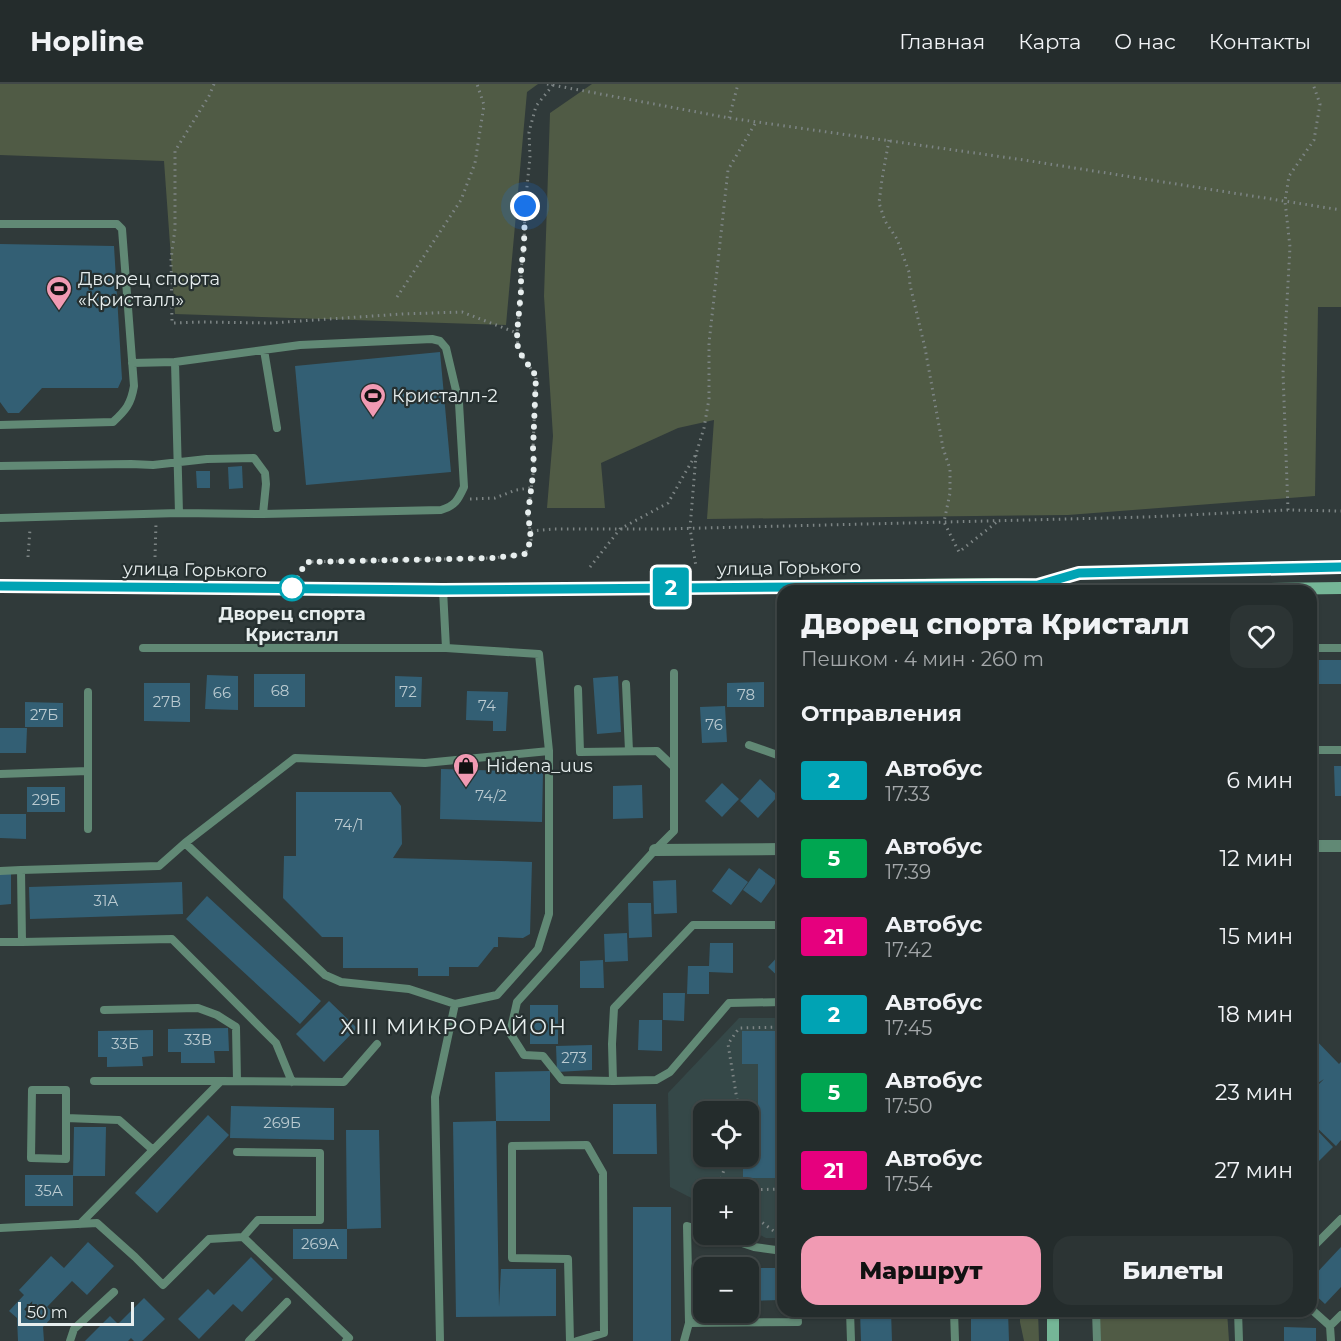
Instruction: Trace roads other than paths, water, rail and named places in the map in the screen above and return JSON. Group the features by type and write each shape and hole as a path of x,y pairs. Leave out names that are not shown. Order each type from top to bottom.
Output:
{"main road":[{"name":"улица Горького","path":"1046,585 1079,573 1341,567"},
{"name":"улица Горького","path":"0,586 443,590 777,589"},
{"path":"1317,588 1341,588"},
{"path":"1053,1317 1053,1341"}],"street":[{"path":"1317,846 1341,846"},
{"path":"655,850 777,849"}],"lane":[{"path":"0,224 117,224 122,229 134,386 132,397 125,411 113,423 0,425"},
{"path":"0,518 441,510 451,507 459,499 464,487 459,403 446,348 440,341 432,339 311,345 175,362 132,363"},
{"path":"264,350 277,428"},
{"path":"175,362 178,513"},
{"path":"0,466 153,465 254,458 265,473 263,514"},
{"path":"443,590 446,648"},
{"path":"143,648 446,648 539,654 549,751 549,914 538,949 497,995 455,1004 410,989 341,982 325,975 184,843"},
{"path":"1317,648 1341,648"},
{"path":"674,673 674,831 517,1002 510,1033 524,1055 543,1056 562,1080 656,1080 670,1072 729,1003 777,1002"},
{"path":"626,684 629,751"},
{"path":"578,689 580,752 657,751 674,767"},
{"path":"88,692 88,829"},
{"path":"749,745 777,755"},
{"path":"1317,750 1341,750"},
{"path":"0,871 159,866 184,843 295,758 425,763 549,751"},
{"path":"0,774 88,771"},
{"path":"21,870 22,942"},
{"path":"614,1081 612,1044 614,1008 693,925 777,925"},
{"path":"0,942 172,939 276,1043 292,1082"},
{"path":"440,1341 435,1097 455,1004"},
{"path":"104,1010 198,1008 217,1015 236,1028 237,1081"},
{"path":"94,1081 344,1082 377,1044"},
{"path":"80,1224 221,1081"},
{"path":"32,1090 66,1090 66,1118 66,1159 31,1158 32,1090"},
{"path":"66,1118 118,1120 153,1150"},
{"path":"570,1341 568,1259 512,1258 512,1146 587,1145 603,1173 604,1333 577,1341"},
{"path":"0,1228 97,1224 135,1257 163,1286 209,1239 243,1237 258,1220 321,1220 320,1153 237,1152"},
{"path":"1317,1243 1341,1219"},
{"path":"684,1341 690,1323 687,1226 693,1228"},
{"path":"243,1237 349,1338 346,1341"},
{"path":"748,1245 777,1250"},
{"path":"70,1341 74,1329 114,1292"},
{"path":"249,1341 286,1302"},
{"path":"1317,1314 1330,1326 1331,1341"},
{"path":"1330,1326 1341,1315"},
{"path":"690,1323 798,1322 798,1317"},
{"path":"850,1317 851,1341"},
{"path":"954,1317 955,1341"},
{"path":"1096,1317 1097,1341"},
{"path":"1239,1317 1239,1341"}],"place":[{"name":"Дворец спорта «Кристалл»","path":"59,312"},
{"name":"Кристалл-2","path":"373,419"},
{"name":"Дворец спорта Кристалл","path":"292,588"},
{"name":"Hidena_uus","path":"466,789"}],"district":[{"name":"XIII МИКРОРАЙОН","path":"454,1027"}]}
